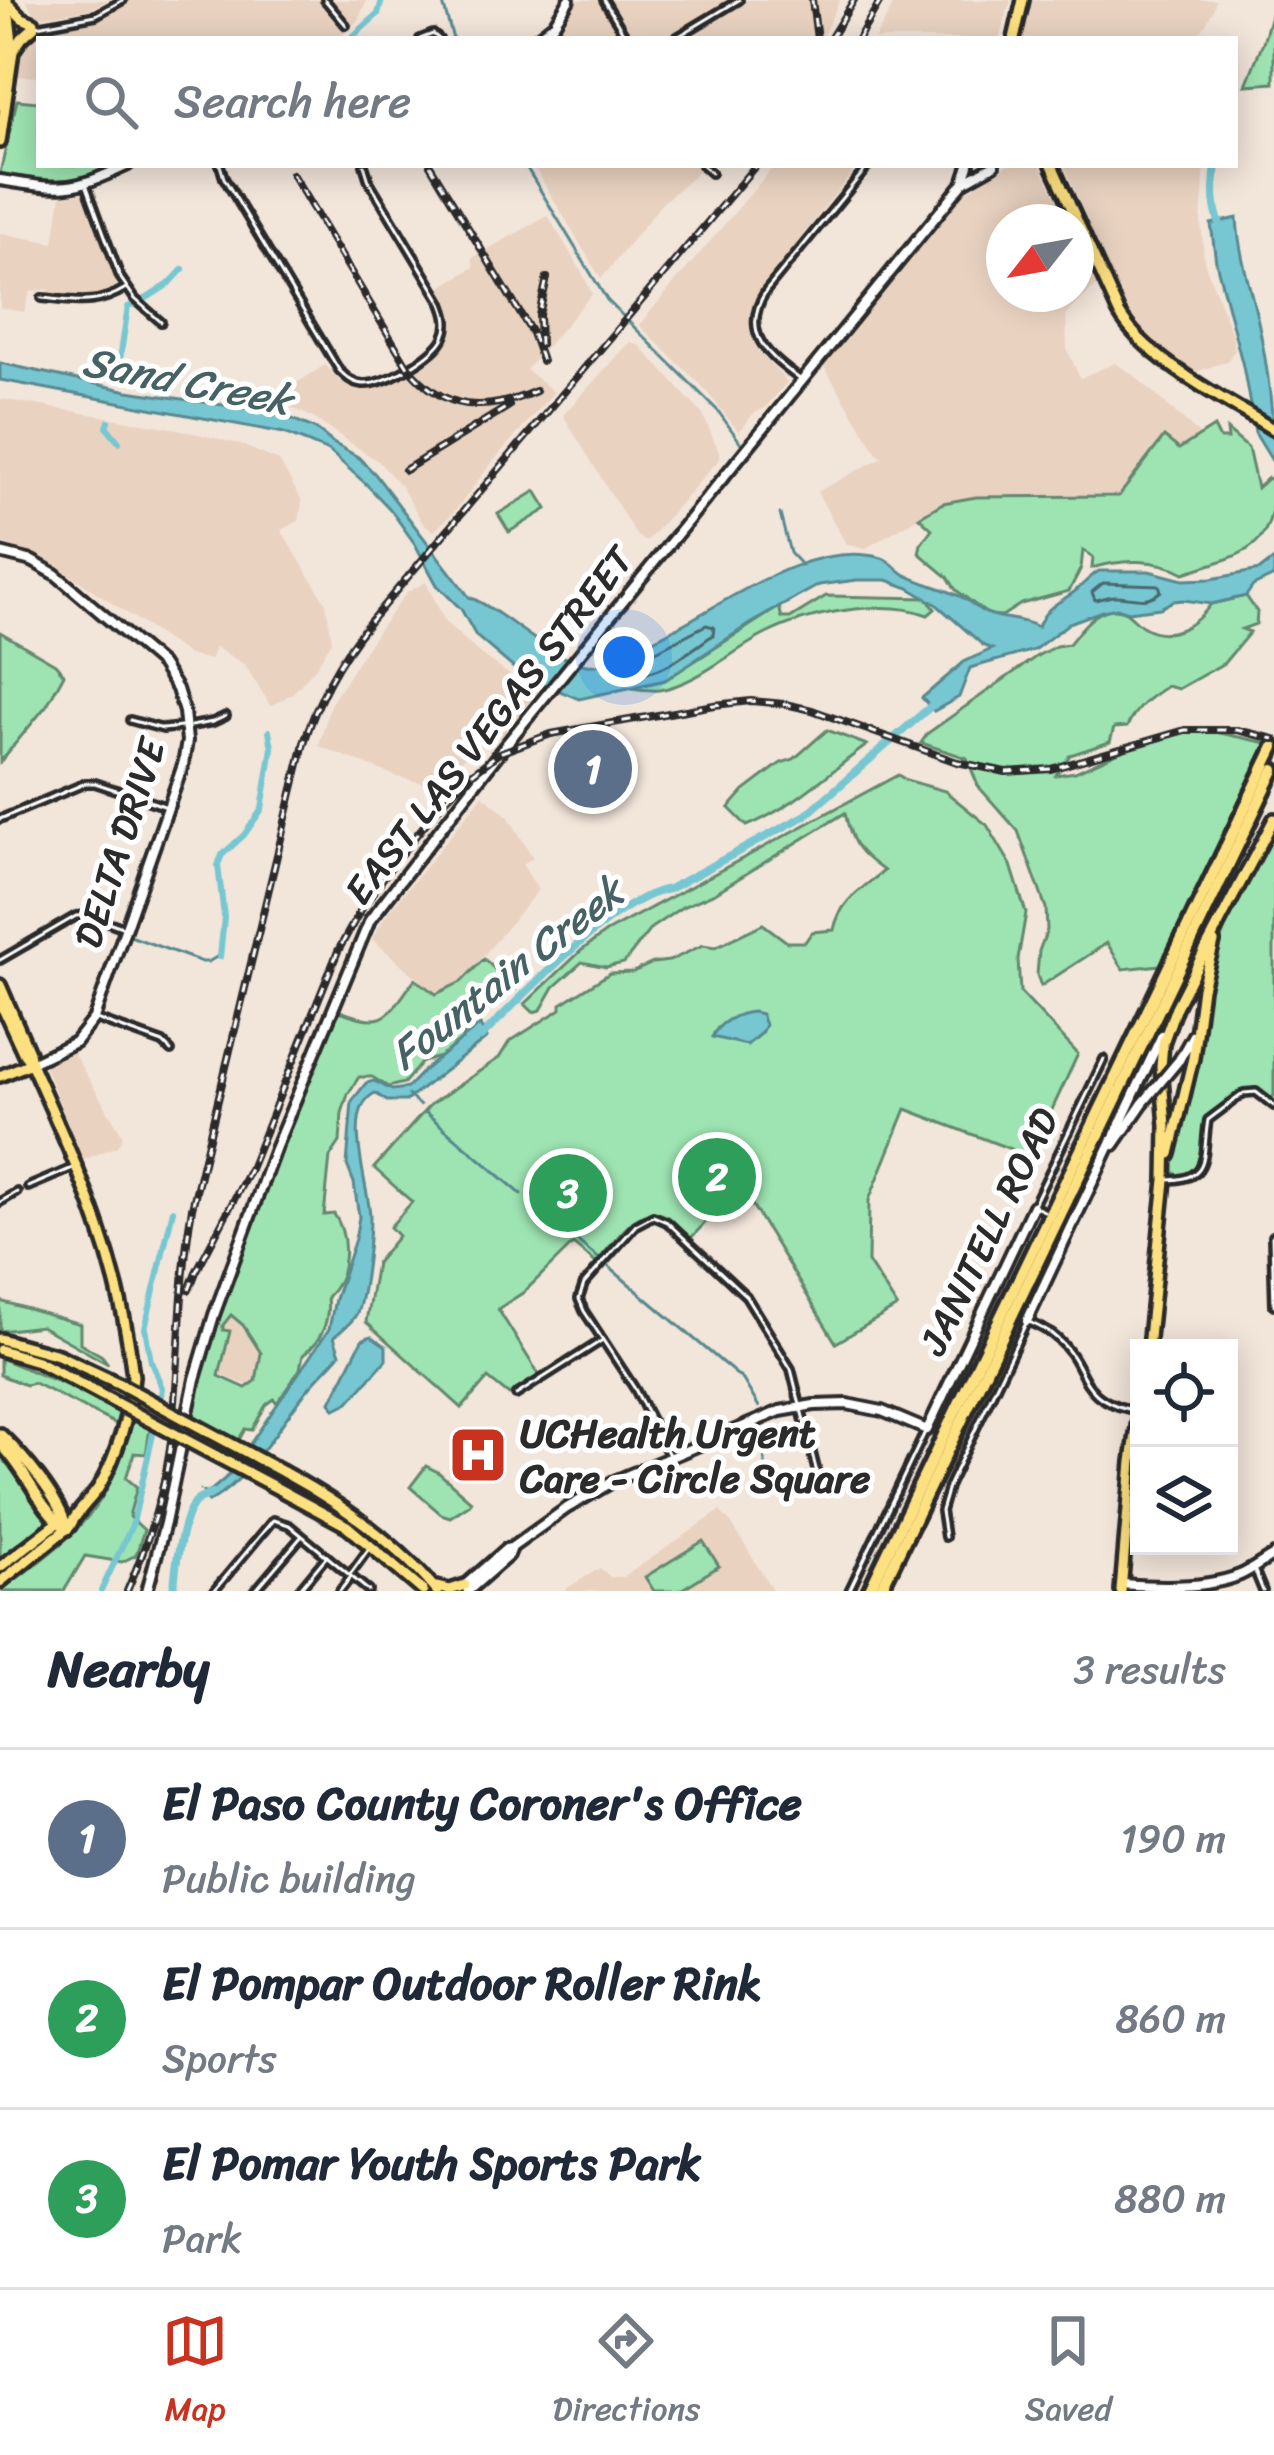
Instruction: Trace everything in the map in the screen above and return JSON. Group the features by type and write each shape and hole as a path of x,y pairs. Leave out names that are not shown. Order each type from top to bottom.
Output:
{"highway":[{"path":"868,1591 1274,747"},
{"path":"880,1591 1274,770"}],"main road":[{"path":"0,142 14,51 37,25 22,18 5,0"},
{"path":"0,105 5,0"},
{"path":"1015,36 1023,0"},
{"path":"5,29 14,51"},
{"path":"0,47 5,69"},
{"path":"1053,168 1129,328 1156,355 1274,430"},
{"path":"1149,1339 1165,1180 1162,1055 1176,1007 1274,819"},
{"path":"1165,1180 1193,1058 1209,958 1222,920"},
{"path":"0,985 108,1251 133,1376 106,1473 89,1502 0,1582"},
{"path":"0,1001 31,1063"},
{"path":"0,1076 31,1063"},
{"path":"0,1339 58,1354 283,1472 358,1519 377,1519 376,1541"},
{"path":"3,1351 51,1367 376,1541 430,1588 464,1589"},
{"path":"0,1434 24,1459 66,1521"},
{"path":"0,1444 66,1521"},
{"path":"1122,1588 1134,1447"},
{"path":"0,1567 66,1521"}],"street":[{"path":"5,29 89,17 123,0"},
{"path":"325,0 346,25"},
{"path":"539,36 554,24 569,0"},
{"path":"604,0 625,36"},
{"path":"679,36 739,0"},
{"path":"0,179 50,188 86,184 121,168"},
{"path":"221,168 342,374 368,384 382,381 438,346 446,332 447,316 365,168"},
{"path":"705,168 711,173"},
{"path":"802,382 763,347 756,324 759,304 867,168"},
{"name":"EAST LAS VEGAS STREET","path":"147,1591 195,1378 214,1316 267,1169 364,932 499,753 963,183 968,168"},
{"name":"EAST LAS VEGAS STREET","path":"963,183 989,168"},
{"path":"86,184 126,288 160,322"},
{"path":"42,298 96,302 126,288"},
{"name":"DELTA DRIVE","path":"0,553 52,572 153,655 177,689 187,726 183,765 94,1018"},
{"path":"130,720 163,729 226,716"},
{"path":"0,819 86,783 169,808"},
{"path":"0,960 76,916 89,915 126,928"},
{"path":"945,1537 943,1502 948,1486 1027,1321 1068,1222 1143,1103 1191,1042 1200,1005"},
{"path":"1095,1178 1176,1007"},
{"path":"31,1063 75,1042 94,1018 163,1043 170,1051"},
{"name":"JANITELL ROAD","path":"849,1591 1103,1059"},
{"path":"1165,1180 1195,1175 1202,1164 1208,1120 1249,1091 1256,1091 1274,1106"},
{"path":"28,1186 77,1167"},
{"path":"0,1202 17,1192"},
{"path":"1033,1206 1049,1208"},
{"path":"669,1457 649,1414 581,1306 580,1292 649,1216 668,1222 750,1302 790,1370 820,1485"},
{"path":"1272,1236 1274,1305"},
{"path":"1027,1321 1059,1341 1101,1399 1130,1410"},
{"path":"516,1395 602,1340"},
{"path":"464,1589 506,1549 578,1501 770,1415 801,1406 868,1407 927,1430"},
{"path":"214,1591 273,1520 289,1525 369,1591"},
{"path":"255,1591 302,1535"},
{"path":"340,1591 376,1541"},
{"path":"1122,1588 1193,1587 1233,1577 1274,1555"},
{"path":"298,1591 327,1556"},
{"path":"1253,1568 1263,1591"}],"shaded area":[{"path":"26,0 108,0 91,9 37,17"},
{"path":"128,0 367,0 358,20 342,36 36,36 36,77 18,76 20,47 35,31 108,16"},
{"path":"576,0 840,0 822,36 547,36 565,24"},
{"path":"896,0 1011,0 1000,36 877,36"},
{"path":"1031,0 1216,0 1199,36 1024,36"},
{"path":"535,168 703,168 662,203 601,279"},
{"path":"772,168 856,168 752,306 749,329 758,351 787,382 739,432 702,386 639,325"},
{"path":"1003,168 1041,168 1059,204 986,204 986,312 1069,312 1067,349 1080,378 1115,363 1200,435 1179,449 1163,438 1119,496 976,497 943,503 864,549 846,544 817,492 883,457 822,363 958,198"},
{"path":"1065,168 1205,168 1204,261 1235,350 1227,361 1193,373 1139,334 1094,235 1094,204 1081,204"},
{"path":"85,193 117,286 97,296 49,293 48,289 30,292 24,312 0,308 0,233 54,243 61,196"},
{"path":"548,216 592,294 526,370 554,392 434,531 378,461 312,417 272,399 325,365 352,387 369,389 395,379 450,338 452,314 440,288 474,267 472,258"},
{"path":"630,342 640,346 703,415 721,457 646,542 636,535 563,415"},
{"path":"0,399 177,429 239,444 279,461 302,501 299,521 281,530 326,603 332,641 293,693 271,706 244,664 215,647 210,660 189,655 66,572 0,543"},
{"path":"426,582 445,622 535,693 506,733 423,783 319,746 330,705 373,638 406,593"},
{"path":"483,795 508,816 533,858 522,864 538,890 461,983 436,994 372,939"},
{"path":"72,1051 123,1136 117,1146 83,1160 44,1064"},
{"path":"231,1315 261,1353 256,1381 247,1385 221,1375 230,1332 223,1330 223,1324"},
{"path":"720,1511 773,1591 563,1591 600,1568 610,1577 624,1577"}],"green space":[{"path":"1274,5 1274,83 1246,85 1263,42"},
{"path":"17,100 36,102 36,168 104,168 70,179 0,173"},
{"path":"1214,427 1220,439 1228,439 1227,430 1248,448 1257,488 1268,478 1274,481 1268,523 1252,546 1239,554 1184,573 1139,562 1092,568 1093,557 1083,550 1081,568 1069,591 1021,604 1002,616 988,615 919,553 932,529 919,517 943,503 976,497 1119,496 1164,437 1179,449"},
{"path":"536,491 547,509 509,532 498,514"},
{"path":"826,596 927,598 935,609 928,615 890,608 824,614 766,634 674,686 631,688 665,680 779,607 782,618 790,618"},
{"path":"1246,596 1257,612 1256,624 1242,629 1250,632 1224,663 1178,689 1167,686 1161,690 1127,727 1114,728 1110,742 1070,755 1056,775 1075,772 1144,741 1201,729 1267,743 1160,965 1123,969 1107,943 1041,986 1037,975 1047,930 1046,908 1018,831 978,786 967,758 921,743 928,733 1037,656 1069,644 1099,613 1118,609 1144,627 1173,632 1198,619 1211,604"},
{"path":"0,632 64,674 47,705 0,762"},
{"path":"827,730 867,745 794,800 747,826 729,808 744,791 781,763 794,759"},
{"path":"898,775 945,791 987,825 1011,865 1026,913 1018,959 1020,992 1078,1054 1036,1144 1026,1155 906,1109 869,1200 868,1262 897,1307 836,1343 740,1185 691,1238 657,1213 628,1226 596,1263 573,1244 524,1292 498,1309 539,1375 509,1395 488,1378 462,1408 366,1322 376,1263 398,1236 390,1227 412,1202 374,1168 430,1105 499,1058 509,1042 610,973 633,972 703,945 715,947 763,924 787,942 805,942 812,932 834,930 847,903 884,871 857,846 845,813 651,928 624,963 606,967 582,962 554,987 541,1010 533,1012 525,1004 606,932"},
{"path":"1274,829 1274,1096 1266,1100 1256,1092 1245,1094 1214,1115 1205,1131 1199,1166 1189,1178 1173,1173 1174,1134 1220,942"},
{"path":"484,959 516,989 477,1017 462,1039 440,1057 422,1062 404,1083 388,1087 372,1077 359,1077 348,1094 340,1142 330,1157 324,1215 334,1214 343,1234 343,1268 327,1297 323,1329 303,1355 300,1369 277,1403 274,1399 266,1405 252,1430 245,1429 236,1445 185,1422 225,1297 222,1292 308,1067 340,1011 378,1019 392,1010 415,979 436,994 461,982","holes":["231,1315 261,1353 256,1381 246,1388 219,1376 230,1331 223,1330 223,1325"]},
{"path":"0,1301 80,1324 80,1343 108,1364 41,1326 0,1331"},
{"path":"0,1358 120,1408 116,1424 34,1383 25,1385 0,1375"},
{"path":"131,1416 150,1428 146,1454 134,1453 126,1478 137,1487 129,1516 144,1530 136,1555 122,1562 85,1556 64,1591 0,1591 87,1518 108,1487"},
{"path":"0,1448 48,1523 0,1560"},
{"path":"426,1466 470,1504 450,1517 441,1514 410,1487"},
{"path":"703,1541 719,1566 679,1591 654,1591 645,1577"}],"water":[{"path":"1237,218 1267,374 1274,464 1255,433 1216,262 1211,224"},
{"path":"0,363 128,391 278,413 316,429 375,474 469,597 558,654 587,665 622,656 794,566 853,554 882,558 904,574 986,613 1038,627 1049,610 1099,571 1211,579 1260,570 1274,559 1274,576 1253,586 1246,596 1211,604 1173,601 1160,608 1128,612 1117,608 1069,623 1034,650 970,668 959,697 934,711 922,698 964,662 992,649 936,604 887,580 819,585 665,680 579,699 523,676 476,636 461,609 437,585 390,509 329,451 284,433 0,380"},
{"path":"761,1014 765,1025 747,1045 712,1037 729,1020"},
{"path":"480,1025 487,1038 406,1101 387,1101 375,1093 365,1102 358,1131 370,1226 358,1310 334,1337 340,1354 252,1465 209,1502 203,1492 207,1494 228,1476 329,1329 359,1217 347,1165 352,1101 366,1083 374,1081 392,1090 407,1088"},
{"path":"371,1336 386,1346 386,1360 349,1402 335,1409 331,1402 362,1340"}],"waterway":[{"path":"353,36 378,14 382,0"},
{"path":"442,0 452,36"},
{"path":"527,168 607,300 718,411 743,446"},
{"name":"Fountain Creek","path":"1216,168 1214,199 1223,231"},
{"path":"144,300 183,269"},
{"name":"Sand Creek","path":"119,366 128,307 133,305"},
{"path":"109,421 107,427 119,442"},
{"path":"780,514 790,553 802,566"},
{"name":"Fountain Creek","path":"481,1037 597,929 647,896 669,889 806,815 938,700"},
{"path":"220,957 224,917 218,865 262,809 272,748 269,731"},
{"path":"59,930 82,919 117,929"},
{"path":"28,949 53,934"},
{"path":"130,936 202,962 220,955"},
{"path":"408,1095 420,1106"},
{"path":"425,1112 521,1194"},
{"path":"529,1201 598,1258"},
{"path":"101,1591 133,1523 160,1403 162,1388 145,1328 173,1210"},
{"path":"609,1267 743,1380 759,1407"},
{"path":"762,1430 766,1474"},
{"name":"Fountain Creek","path":"174,1591 186,1520 195,1502 213,1493"}],"railway":[{"path":"812,0 817,36"},
{"path":"832,36 854,0"},
{"path":"860,36 881,0"},
{"path":"432,168 532,333 542,361"},
{"path":"127,1591 167,1467 192,1208 304,743 316,711 338,666 368,624 753,168"},
{"path":"292,174 408,367 422,382 436,393 467,404 500,403 536,391"},
{"path":"540,345 539,315 547,278"},
{"path":"405,470 509,406"},
{"path":"189,1290 250,1169 338,951 360,911 443,802 499,753 551,734 751,701 812,710 957,762 1006,772 1051,769 1185,730 1237,730 1274,739"}],"place":[{"name":"El Paso County Coroner's Office","path":"593,769"},
{"name":"El Pompar Outdoor Roller Rink","path":"717,1177"},
{"name":"El Pomar Youth Sports Park","path":"568,1193"},
{"name":"UCHealth Urgent Care - Circle Square","path":"478,1455"}]}
